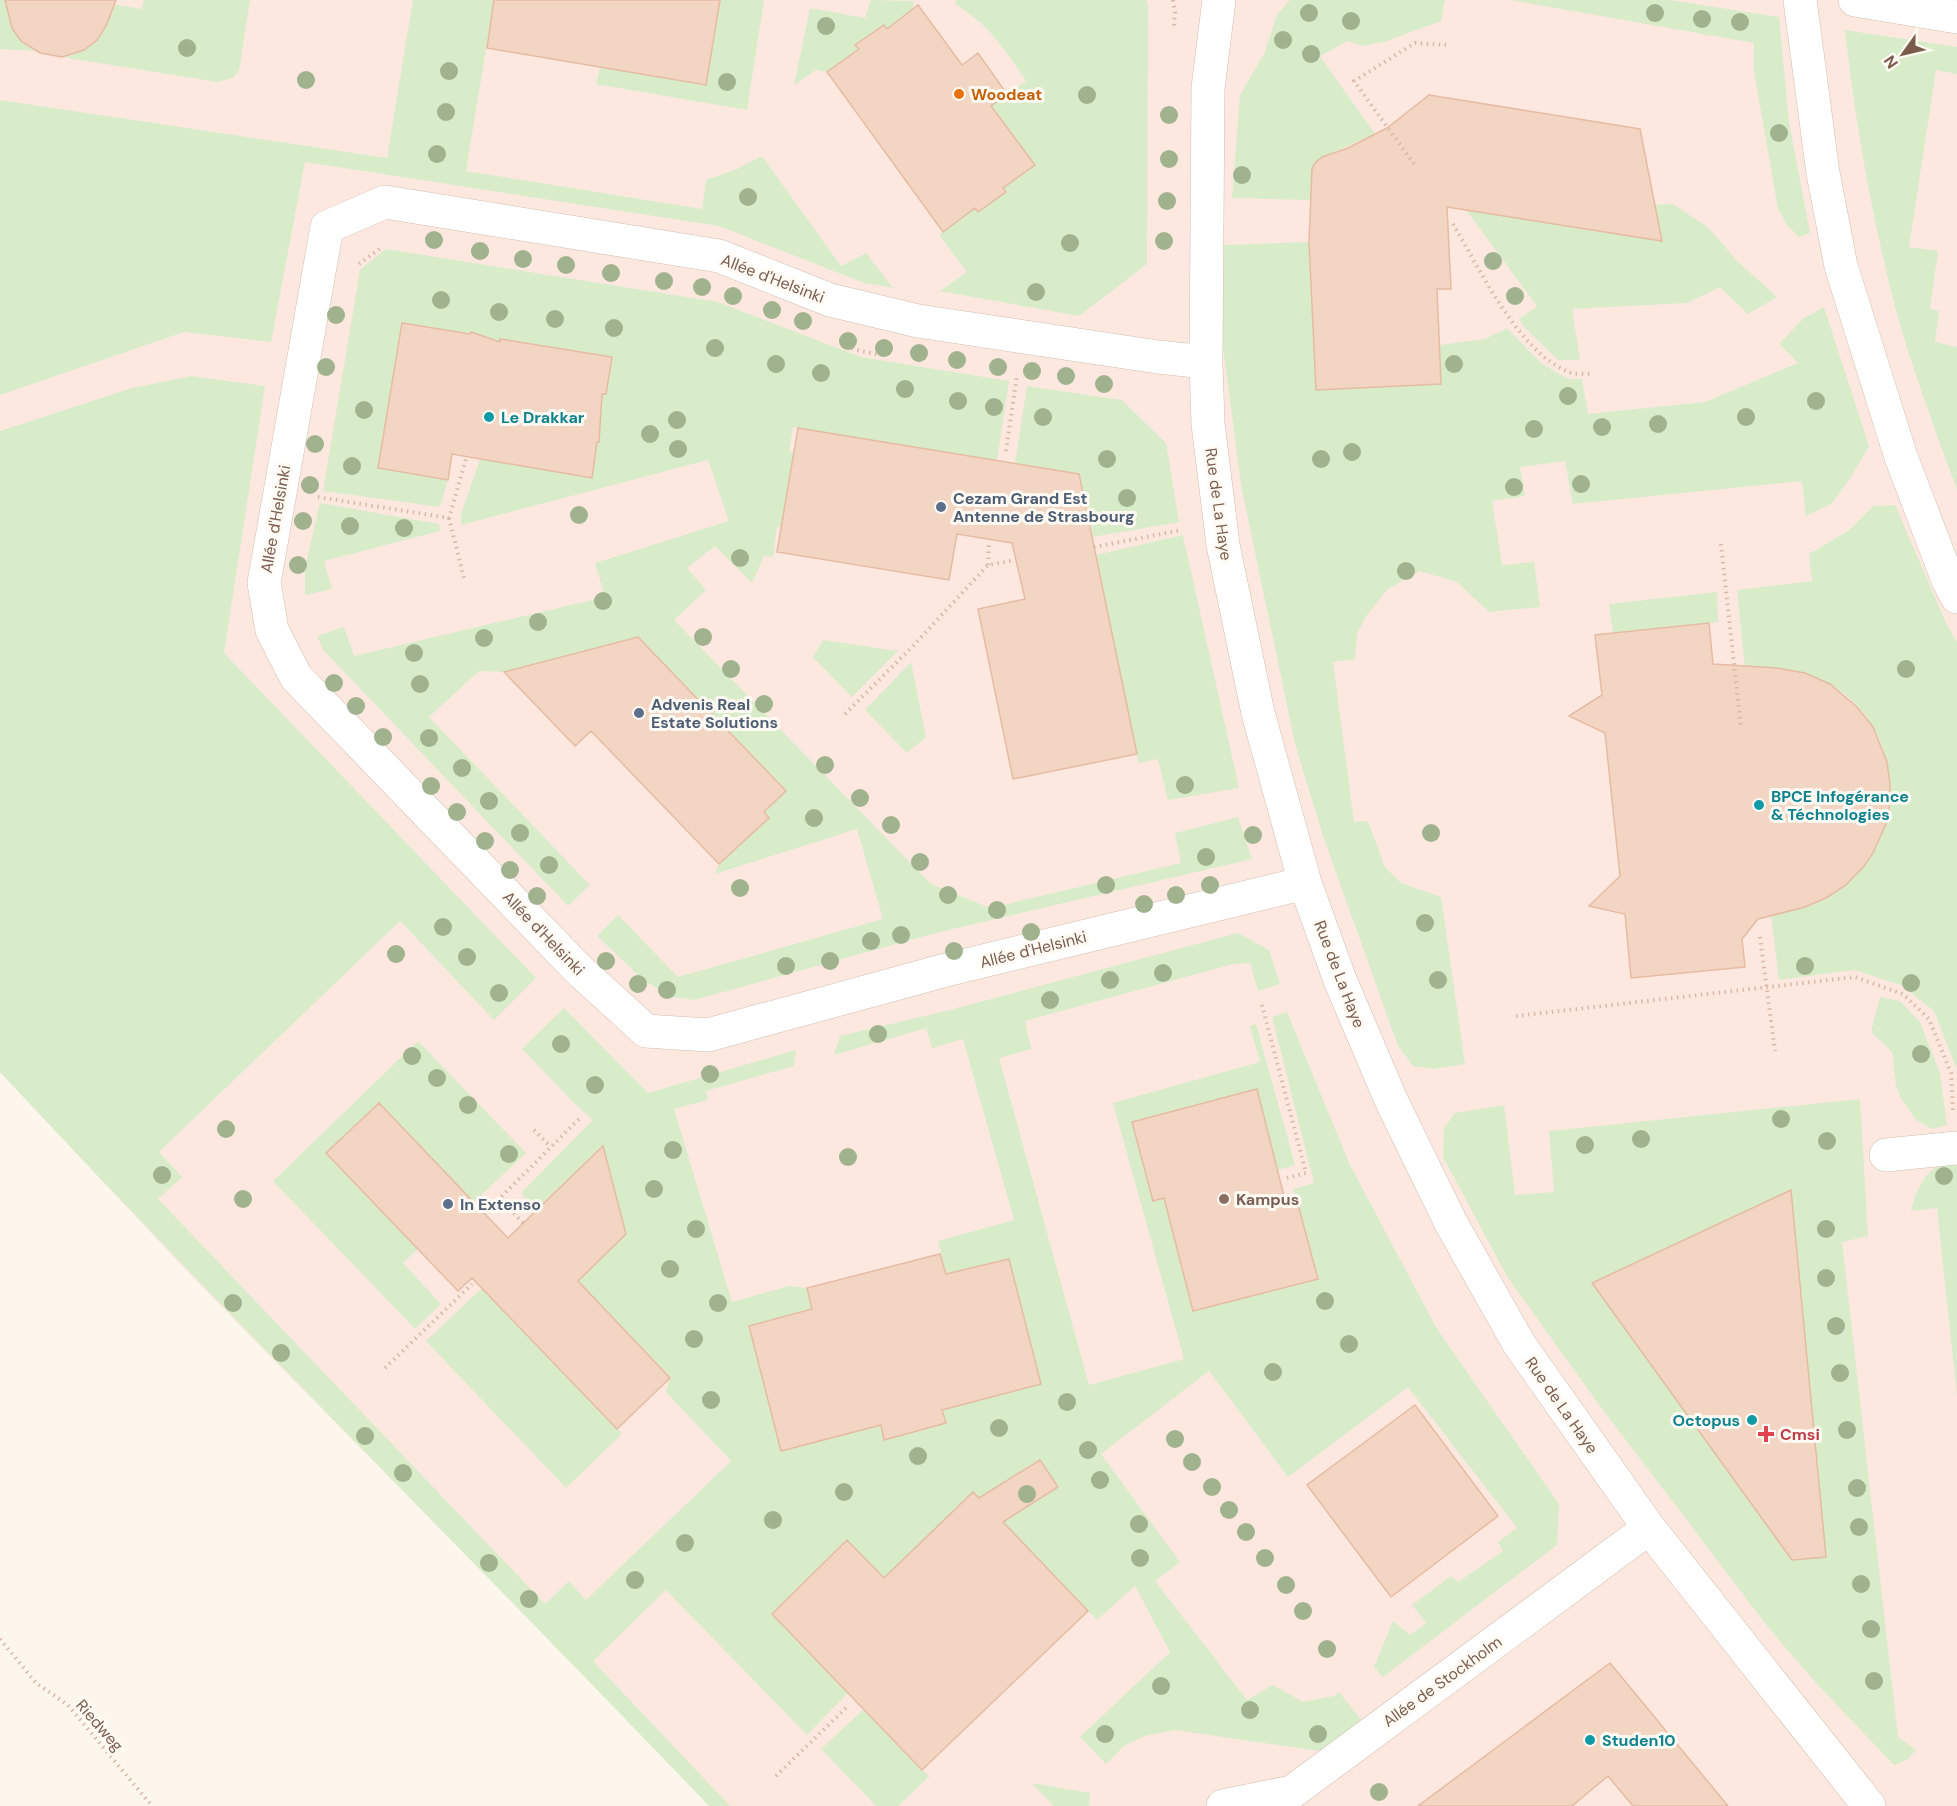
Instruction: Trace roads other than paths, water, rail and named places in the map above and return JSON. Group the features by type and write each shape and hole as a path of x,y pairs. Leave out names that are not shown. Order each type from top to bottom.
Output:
{"street":[{"name":"Rue de La Haye","path":"1219,0 1208,88 1206,362 1208,424 1223,546 1258,713 1305,883 1340,980 1386,1089 1451,1223 1519,1344 1649,1528 1869,1806"},
{"path":"1800,0 1823,173 1841,266 1901,457 1948,580 1957,597"},
{"path":"1855,0 1957,16"},
{"name":"Allée d'Helsinki","path":"1206,362 1158,357 918,321 830,300 719,256 385,202 327,227 264,583 272,630 296,677 578,969 646,1031 708,1035 946,970 1305,883"},
{"path":"1886,1155 1956,1148"},
{"name":"Allée de Stockholm","path":"1223,1806 1292,1792 1649,1528"}],"place":[{"name":"Woodeat","path":"959,94"},
{"name":"Le Drakkar","path":"489,417"},
{"name":"Cezam Grand Est Antenne de Strasbourg","path":"941,507"},
{"name":"Advenis Real Estate Solutions","path":"639,713"},
{"name":"BPCE Infogérance & Téchnologies","path":"1759,805"},
{"name":"Kampus","path":"1224,1199"},
{"name":"In Extenso","path":"448,1204"},
{"name":"Octopus","path":"1752,1420"},
{"name":"Cmsi","path":"1766,1434"},
{"name":"Studen10","path":"1590,1740"}]}
